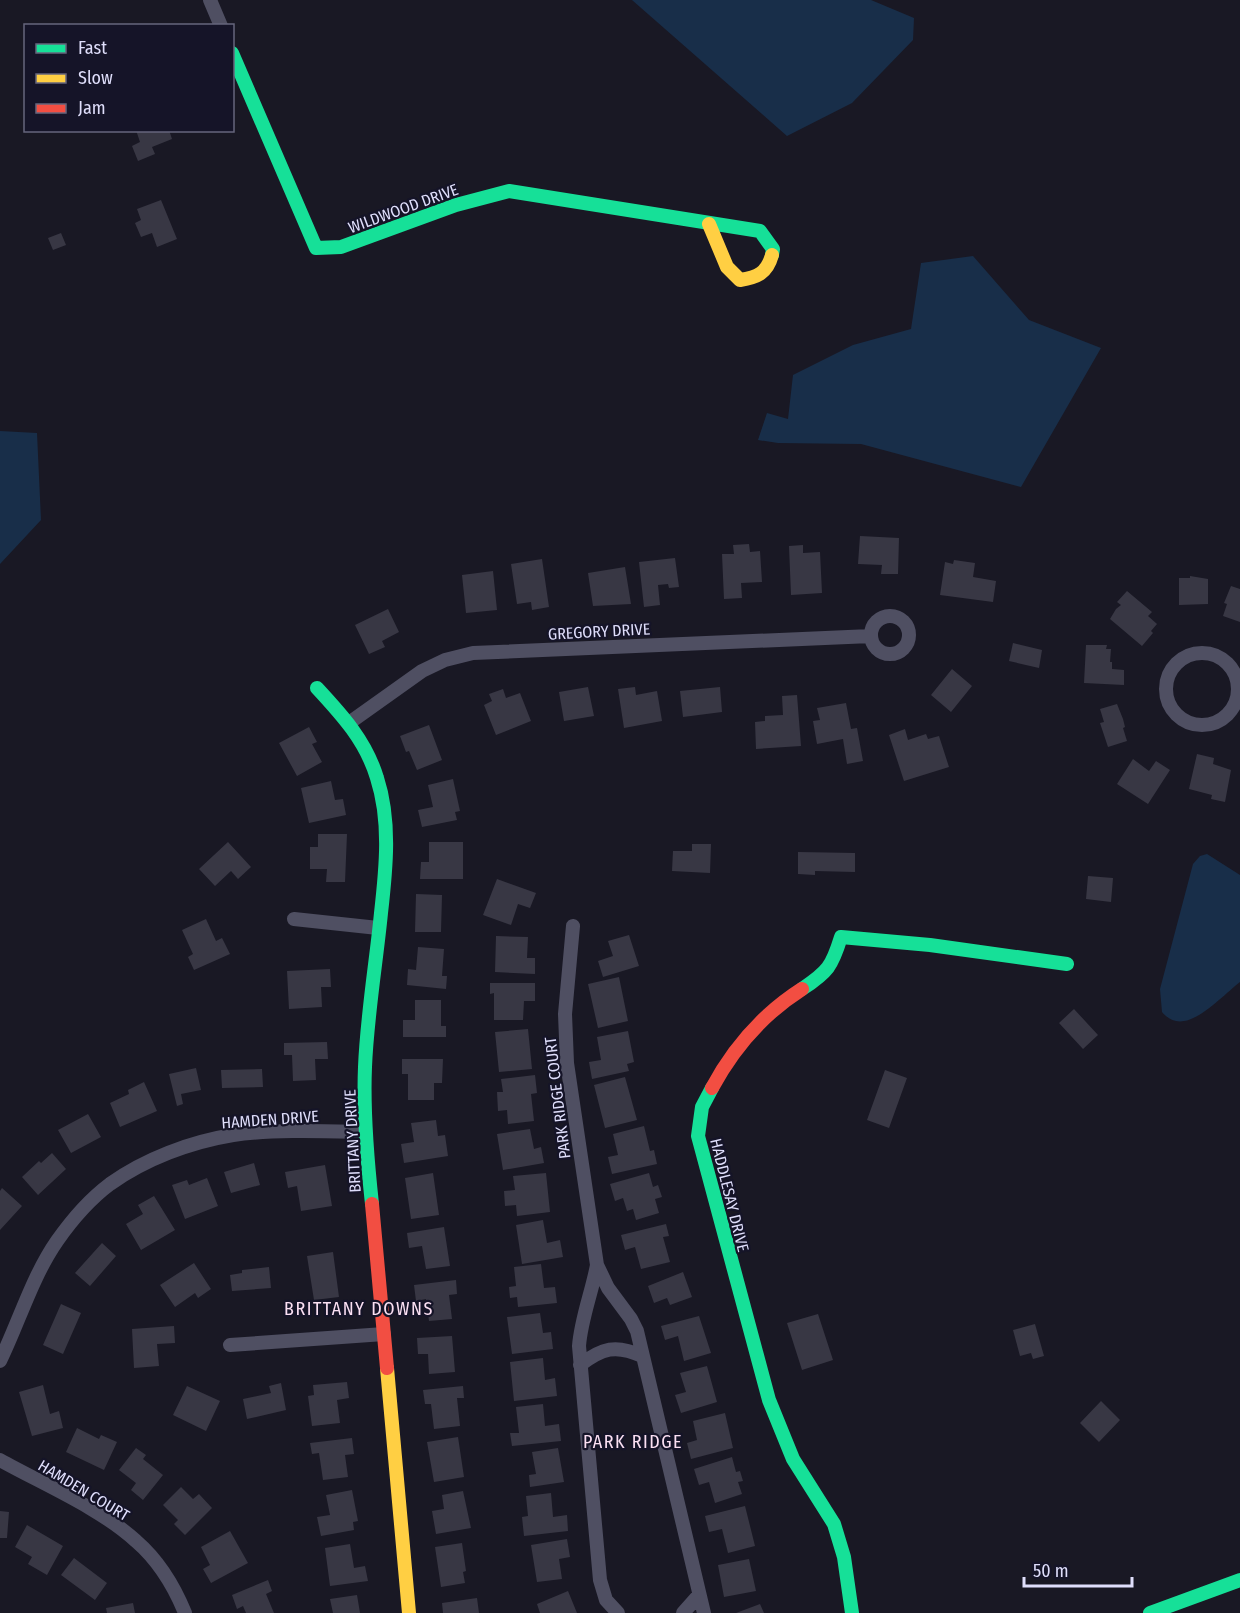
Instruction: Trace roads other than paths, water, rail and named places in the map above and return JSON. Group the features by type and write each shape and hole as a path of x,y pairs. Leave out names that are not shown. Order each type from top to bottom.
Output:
{"street":[{"path":"210,0 219,24"},
{"name":"WILDWOOD DRIVE","path":"234,59 316,248 341,247 456,205 509,191 760,231 773,249 770,267 757,278 740,280 728,267 709,224"},
{"name":"GREGORY DRIVE","path":"349,723 422,671 445,660 473,653 871,636"},
{"path":"1195,653 1207,653 1218,657 1234,673 1237,685 1236,710 1214,723 1197,724 1180,717 1172,709 1167,698 1166,686 1175,664 1195,653"},
{"name":"BRITTANY DRIVE","path":"317,688 349,723 365,748 377,777 385,810 385,878 365,1067 365,1132 409,1613"},
{"path":"294,919 378,928"},
{"name":"PARK RIDGE COURT","path":"573,926 565,1014 567,1063 597,1265 608,1288 637,1331 704,1613"},
{"name":"HADDLESAY DRIVE","path":"852,1613 844,1557 834,1524 792,1459 769,1400 698,1136 702,1107 724,1066 753,1028 788,998 823,975 834,959 841,937 930,945 1067,964"},
{"name":"HAMDEN DRIVE","path":"0,1361 34,1284 56,1242 82,1211 110,1185 148,1162 191,1145 233,1135 303,1131 365,1132"},
{"name":"PARK RIDGE COURT","path":"597,1265 580,1332 580,1365 600,1580 606,1600 618,1613"},
{"path":"230,1345 384,1334"},
{"path":"580,1365 603,1350 609,1349 629,1350 642,1356"},
{"name":"HAMDEN COURT","path":"0,1460 98,1514 136,1540 163,1570 185,1613"},
{"path":"1150,1613 1240,1580"},
{"path":"683,1613 699,1595"}],"water":[{"path":"632,0 871,0 914,18 913,40 852,103 787,136"},
{"path":"973,256 1029,320 1101,348 1021,487 861,444 778,443 758,440 767,413 788,419 793,375 853,345 911,329 921,263"},
{"path":"0,431 37,433 41,520 0,564"},
{"path":"1207,854 1240,875 1240,982 1198,1016 1184,1021 1174,1021 1162,1012 1160,989 1193,864 1200,856"}],"district":[{"name":"BRITTANY DOWNS","path":"359,1309"},
{"name":"PARK RIDGE","path":"633,1442"}]}
